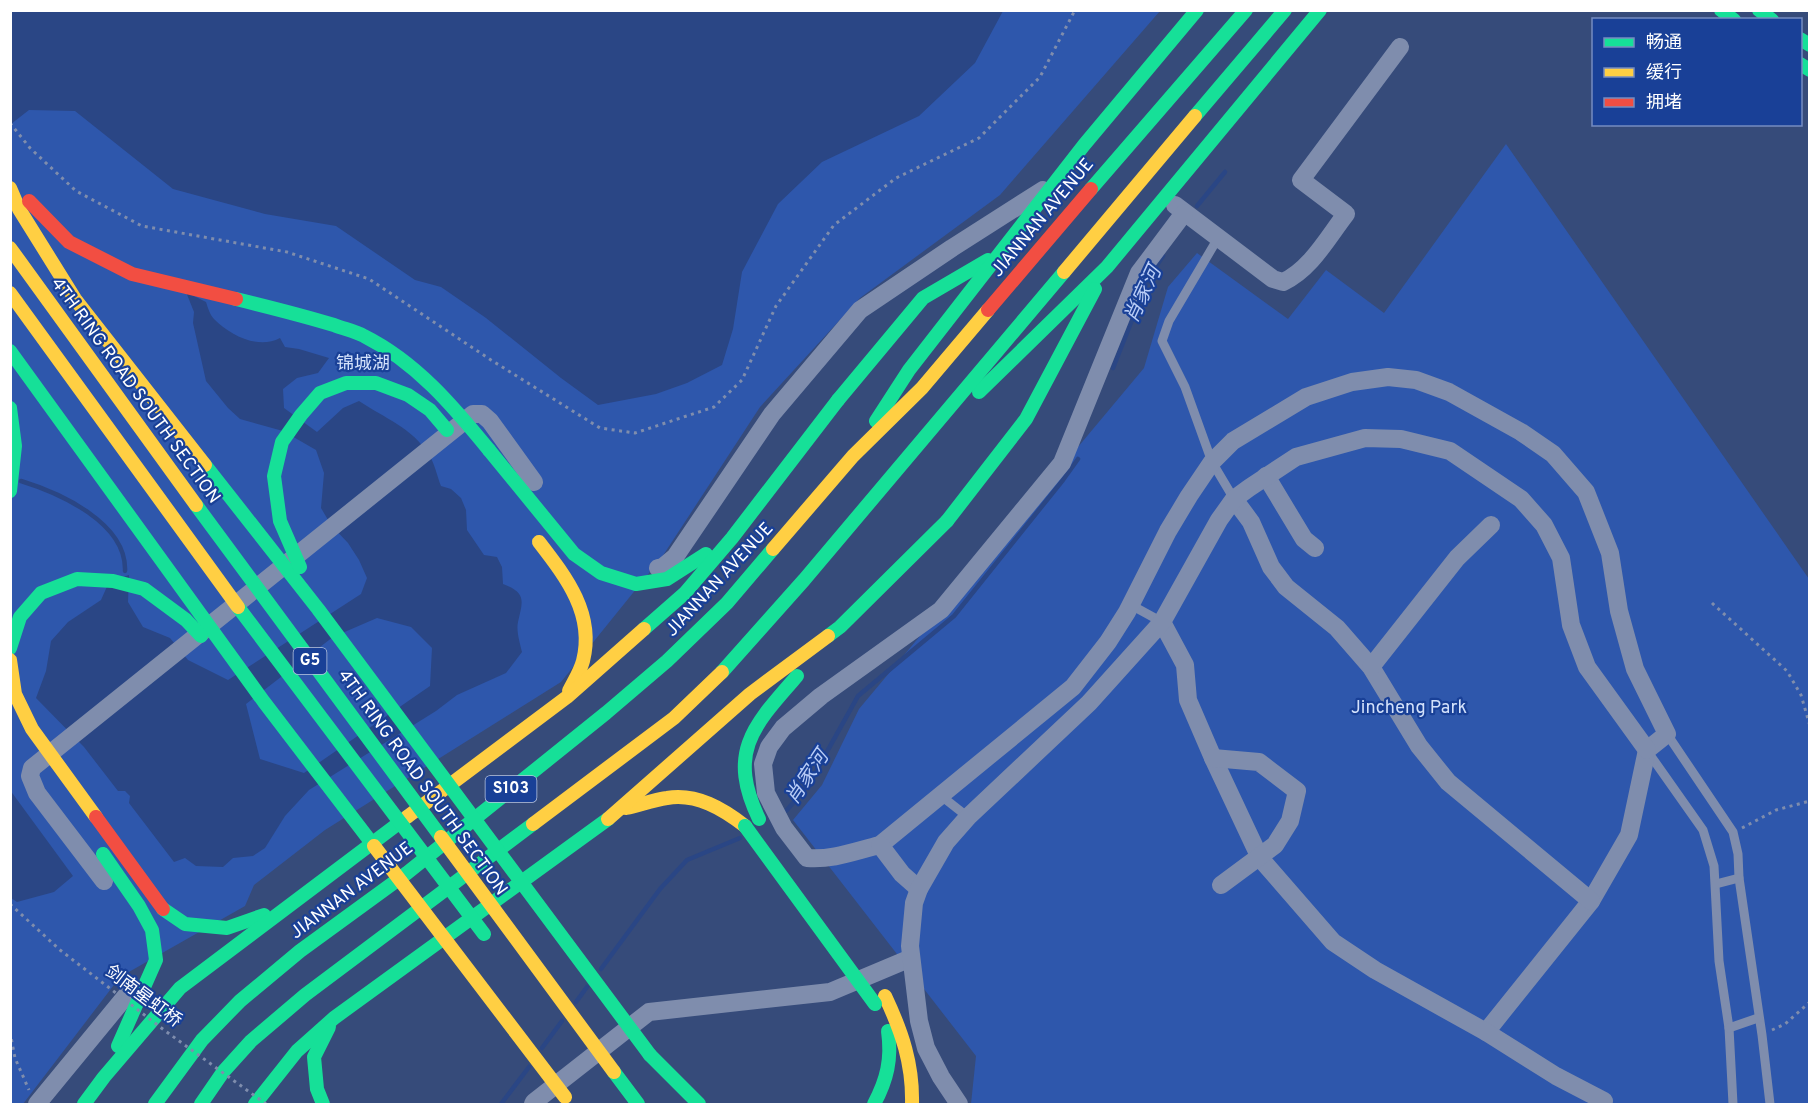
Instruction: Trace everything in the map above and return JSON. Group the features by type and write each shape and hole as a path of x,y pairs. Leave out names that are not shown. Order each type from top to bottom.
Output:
{"main road":[{"path":"854,456 909,370 1084,145 1197,10"},
{"name":"JIANNAN AVENUE","path":"155,1104 202,1040 240,1001 300,951 407,873 606,713 667,661 727,603 854,456 922,388 1049,237 1246,10"},
{"path":"882,487 1285,10"},
{"path":"882,487 1107,267 1320,10"},
{"path":"10,183 69,242 132,274 302,315 363,334 388,350 428,380 459,412 574,554 601,573 636,584 667,579 732,538"},
{"path":"10,188 19,209 75,299 318,609 650,1055 683,1104"},
{"name":"4TH RING ROAD SOUTH SECTION","path":"10,248 208,521 638,1104"},
{"path":"84,1104 104,1077 180,988 567,697 685,593 732,538 838,400 923,298 1002,252"},
{"path":"770,821 751,805 743,774 744,759 751,734 771,706 840,627 947,521 1026,419 1107,267"},
{"name":"G5","path":"10,293 191,544 491,944"},
{"path":"10,351 264,702 568,1102"},
{"path":"318,609 280,521 274,476 282,442 301,415 320,393 346,383 376,382 408,394 430,410 459,443"},
{"path":"10,408 15,446 10,491"},
{"name":"S103","path":"201,1104 223,1072 251,1041 305,995 681,711 718,677 882,487"},
{"path":"532,534 569,580 586,621 583,660 567,697"},
{"path":"10,648 20,617 41,593 77,579 113,581 144,589 186,620 264,702"},
{"path":"255,1104 297,1052 334,1018 620,810 750,694 840,627"},
{"path":"10,660 15,694 32,729 163,909 185,924 227,928 290,905"},
{"path":"32,753 45,771"},
{"path":"620,810 672,796 704,800 726,811 745,826 880,1000 907,1044 912,1104"},
{"path":"100,849 139,906 152,930 156,960 104,1077"},
{"path":"864,965 880,1000 891,1048 890,1070 874,1104"},
{"path":"323,1104 317,1089 314,1057 334,1018"},
{"path":"650,1055 699,1104"},
{"path":"577,1058 591,1077"}],"street":[{"path":"1164,197 1273,279 1283,282 1295,276 1346,214 1301,180 1400,47"},
{"path":"38,1103 126,998 140,976 142,954 138,933 130,915 38,793 30,777 32,768 473,414 482,414 490,421 567,528 602,563 618,571 638,574 663,567 675,557 693,532 772,414 860,310 1055,183"},
{"path":"1184,213 1139,273 1084,403 1062,463 941,610 820,696 783,728 769,747 763,764 770,821 807,858 843,856 880,845 1057,700 1079,679 1108,642 1131,605 1168,531 1212,462 1233,441 1306,397 1352,382 1388,377 1416,380 1449,392 1521,432 1553,454 1586,492 1610,553 1619,611 1635,669 1667,734 1647,750 1629,835 1591,901 1486,1032"},
{"path":"959,1104 941,1077 926,1048 919,1021 910,946 914,903 920,889 946,842 968,817 1089,703 1162,622 1219,520 1234,499 1296,458 1365,438 1401,439 1450,451 1521,499 1544,525 1561,558 1571,625 1587,667 1647,750"},
{"path":"1266,476 1304,539 1315,548"},
{"path":"1234,499 1251,522 1270,567 1286,587 1337,628 1371,667 1419,746 1448,782 1591,901"},
{"path":"1371,667 1457,558 1491,525"},
{"path":"1162,622 1185,665 1188,700 1260,858 1333,942 1375,970 1486,1032 1602,1103"},
{"path":"1213,758 1259,762 1297,791 1290,821 1275,845 1221,885"},
{"path":"880,845 902,874 920,889"},
{"path":"533,1104 649,1012 830,992 911,958"}],"lane":[{"path":"1218,238 1174,313 1162,341 1185,387 1212,462 1234,499"},
{"path":"1131,605 1162,622"},
{"path":"1057,700 1072,718"},
{"path":"1667,734 1733,832 1738,854 1739,878 1770,1104"},
{"path":"1647,750 1703,830 1714,866 1719,961 1730,1028 1732,1104"},
{"path":"940,795 968,817"},
{"path":"1716,884 1739,878"},
{"path":"1730,1028 1758,1018"}],"path":[{"path":"10,123 30,148 76,191 142,226 287,252 369,279 491,360 600,428 634,434 714,407 742,380 776,306 834,225 896,178 979,138 1040,77 1075,10"},
{"path":"1713,603 1787,671 1801,695 1809,726"},
{"path":"1733,832 1776,810 1809,801"},
{"name":"剑南·星虹桥","path":"10,904 60,950 164,1030 266,1104"},
{"path":"1762,1035 1785,1024 1809,1002"},
{"path":"10,1032 15,1058 26,1087 38,1103"}],"green space":[{"name":"锦城湖","path":"10,11 1160,11 1000,195 860,298 760,407 662,557 561,682 325,830 254,885 245,906 120,977 23,1104 10,1104"},
{"name":"Jincheng Park","path":"1506,144 1809,579 1809,1104 971,1104 976,1056 793,820 822,785 859,709 1144,368 1168,287 1197,253 1288,319 1326,270 1384,313"}],"shaded area":[{"path":"11,10 1003,11 975,63 919,116 822,162 778,204 742,272 733,329 722,365 687,383 656,394 598,405 486,318 441,287 415,280 336,226 265,214 173,189 75,111 29,110 11,124"},
{"path":"186,292 206,302 214,319 236,335 263,342 280,338 285,347 329,358 318,373 297,378 283,389 284,408 317,432 343,408 359,401 415,438 429,455 441,486 451,489 461,498 466,510 467,530 484,555 497,557 502,567 503,584 511,587 520,595 522,604 518,622 518,637 522,652 506,673 457,695 436,711 309,790 285,816 265,848 253,856 233,858 223,867 196,866 185,858 174,862 129,803 130,796 125,791 118,791 84,747 36,698 46,671 51,641 68,622 101,600 109,582 129,575 128,602 143,627 170,638 188,660 228,680 361,594 367,578 359,560 348,543 331,525 321,508 324,473 316,450 283,431 240,419 228,408 206,381 193,323 194,312","holes":["377,618 411,627 432,648 430,686 304,773 260,759 246,704 333,637"]},
{"path":"10,790 73,876 54,892 17,902 11,898"}],"waterway":[{"name":"肖家河","path":"1197,206 1225,172"},
{"name":"肖家河","path":"1113,368 1149,277 1163,256"},
{"name":"肖家河","path":"780,814 787,810 809,784 858,696 954,616 1078,459"},
{"path":"21,481 54,493 88,512 115,538 123,554 125,571"},
{"name":"肖家河","path":"601,969 660,889 687,860 740,838"},
{"name":"肖家河","path":"576,1002 587,987"},
{"name":"肖家河","path":"542,1048 562,1021"},
{"name":"肖家河","path":"501,1104 529,1067"}],"traffic: fast":[{"path":"876,421 909,370 1084,145 1197,10"},
{"path":"1091,189 1246,10"},
{"path":"1195,116 1285,10"},
{"path":"979,392 1107,267 1320,10"},
{"path":"1721,10 1731,18"},
{"path":"1759,10 1769,18"},
{"path":"1802,40 1810,45"},
{"path":"1802,65 1810,70"},
{"path":"838,400 923,298 988,260"},
{"path":"722,672 804,580 1064,272"},
{"path":"947,521 1026,419 1095,289"},
{"path":"236,299 334,325 361,334 383,347 433,386 489,450"},
{"path":"10,351 264,702 374,846"},
{"path":"300,567 280,521 274,476 282,442 320,393 346,383 376,383 408,395 430,410 447,430"},
{"path":"644,629 685,593 732,538 838,400"},
{"path":"10,408 15,446 10,491"},
{"path":"489,450 574,554 601,573 636,584 667,579 706,554"},
{"path":"205,465 318,609 650,1055"},
{"path":"196,505 441,837"},
{"path":"828,636 840,627 947,521"},
{"path":"155,1104 202,1040 240,1001 300,951 407,873 606,713 667,661 727,603 773,549"},
{"path":"10,648 20,617 41,593 77,579 113,581 144,589 186,620 201,636"},
{"path":"238,607 484,934"},
{"path":"759,819 745,775 745,757 757,726 797,676"},
{"path":"84,1104 104,1077 180,988 407,817"},
{"path":"255,1104 297,1051 334,1018 608,819"},
{"path":"201,1104 223,1072 251,1041 305,995 533,824"},
{"path":"745,826 875,1004"},
{"path":"103,854 139,906 152,930 156,960 118,1046"},
{"path":"163,909 185,924 227,928 264,915"},
{"path":"323,1104 317,1089 314,1057 329,1027"},
{"path":"874,1104 887,1069 888,1031"},
{"path":"650,1055 699,1104"},
{"path":"614,1072 638,1104"}],"traffic: slow":[{"path":"1064,272 1195,116"},
{"path":"10,188 19,209 75,299 205,465"},
{"path":"10,248 196,505"},
{"path":"10,293 238,607"},
{"path":"773,549 853,456 922,388 988,310"},
{"path":"539,542 576,597 585,628 586,644 583,661 569,691"},
{"path":"407,817 567,697 644,629"},
{"path":"608,819 750,694 828,636"},
{"path":"10,660 15,694 32,729 96,817"},
{"path":"533,824 674,718 722,672"},
{"path":"626,808 667,798 689,798 719,808 745,826"},
{"path":"441,837 614,1072"},
{"path":"374,846 565,1097"},
{"path":"885,996 897,1022 905,1048 911,1075 912,1104"}],"traffic: jam":[{"path":"988,310 1091,189"},
{"path":"29,201 69,242 132,274 236,299"},
{"path":"96,817 163,909"}]}
